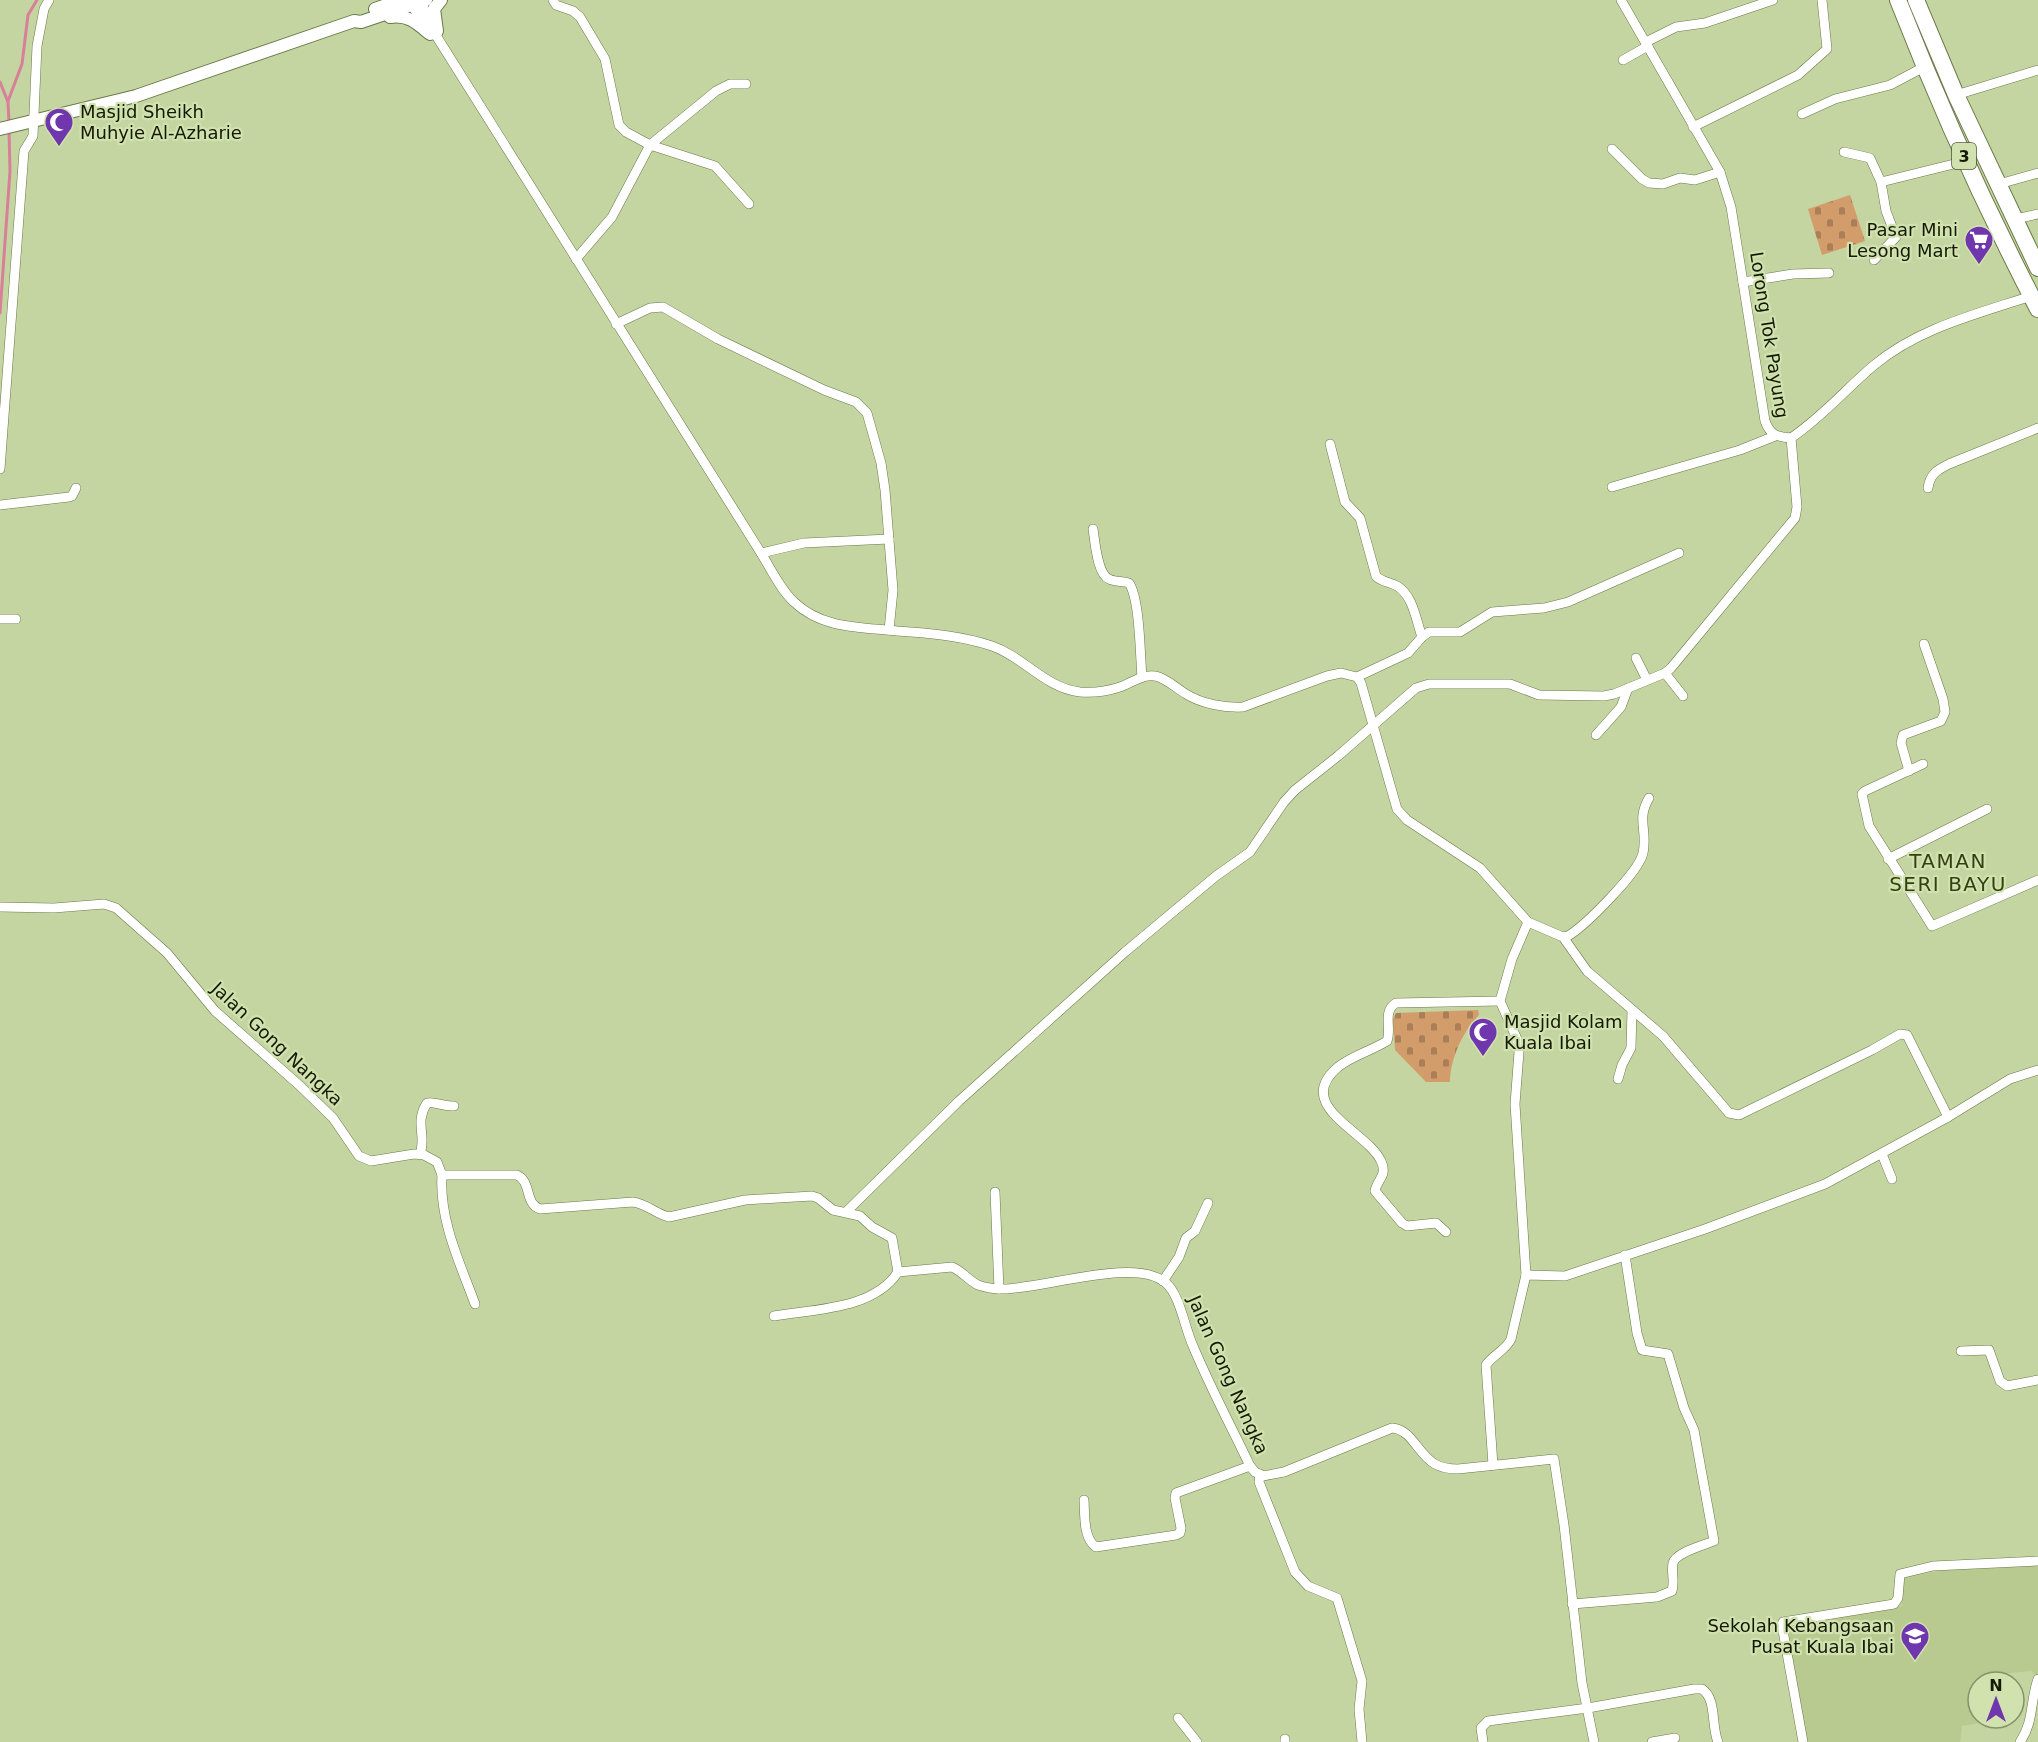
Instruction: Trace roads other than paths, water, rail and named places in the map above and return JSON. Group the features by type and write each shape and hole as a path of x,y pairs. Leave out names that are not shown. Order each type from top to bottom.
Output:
{"highway":[{"name":"3","path":"1898,0 1924,67 1966,161 2035,303"},
{"name":"3","path":"1916,0 1956,94 2036,261"},
{"path":"2012,257 2036,261"}],"street":[{"path":"0,469 24,151 33,136 29,123 37,46 49,0"},
{"path":"358,20 384,0"},
{"path":"435,34 434,9 441,0"},
{"path":"553,0 556,5 573,11 580,17 605,59 619,125 626,132 650,145 715,166 749,204"},
{"name":"Lorong Tok Payung","path":"1621,0 1720,172 1731,207 1765,421 1768,430 1775,436 1791,438 1813,423 1875,365 1942,324 2035,303"},
{"path":"1623,60 1676,27 1705,23 1773,0"},
{"path":"1694,127 1798,75 1827,49 1822,0"},
{"path":"0,129 136,96 414,1 788,595 807,613 834,624 934,634 994,646 1052,684 1073,691 1107,690 1152,675 1160,677 1196,700 1243,707 1327,676 1341,673 1357,677 1408,653 1422,637 1436,631 1463,632 1492,612 1544,608 1568,603 1679,553"},
{"path":"358,20 403,16 435,34"},
{"path":"1802,114 1835,99 1890,85 1924,67"},
{"path":"1956,94 2038,70"},
{"path":"576,259 612,217 650,145 716,91 730,84 746,84"},
{"path":"1612,149 1649,183 1663,184 1680,178 1695,180 1720,172"},
{"path":"1844,152 1870,158 1881,182 1886,211 1896,237 1874,260"},
{"path":"1881,182 1966,161"},
{"path":"1999,184 2038,173"},
{"path":"2016,219 2038,214"},
{"path":"1743,282 1793,274 1829,273"},
{"path":"616,324 650,308 663,307 718,339 824,390 856,402 867,413 881,463 890,539 893,590 889,630"},
{"path":"1928,488 1929,479 1948,464 2038,428"},
{"path":"1612,487 1740,450 1775,436"},
{"path":"846,1212 959,1101 1125,952 1216,876 1250,852 1295,790 1416,688 1425,684 1510,684 1543,695 1604,696 1665,673 1792,523 1797,507 1791,438"},
{"path":"1330,444 1345,502 1360,518 1376,576 1380,580 1398,586 1409,597 1422,637"},
{"path":"0,506 69,497 73,495 76,488"},
{"path":"1093,529 1104,576 1129,583 1132,587 1142,677"},
{"path":"761,553 804,543 890,539"},
{"path":"0,619 16,619"},
{"path":"1909,771 1901,743 1903,735 1941,721 1945,712 1943,699 1924,644"},
{"path":"1636,658 1647,680"},
{"path":"1665,673 1683,696"},
{"path":"1357,677 1361,683 1397,809 1401,814 1480,868 1528,922 1563,937 1587,971 1663,1036 1729,1113 1739,1115 1900,1034 1907,1035 1948,1118"},
{"path":"1596,735 1621,707 1628,688"},
{"path":"1923,764 1865,790 1862,794 1869,826 1932,926 2038,880"},
{"path":"1563,937 1571,934 1600,909 1637,867 1643,855 1642,814 1649,798"},
{"path":"1888,859 1987,808"},
{"name":"Jalan Gong Nangka","path":"0,907 54,908 104,904 116,908 167,953 215,1011 299,1085 333,1119 359,1156 371,1161 420,1154"},
{"path":"1493,1465 1486,1365 1509,1344 1526,1275 1516,1119 1519,1052 1517,1039 1500,1001 1512,959 1528,922"},
{"path":"1446,1232 1436,1223 1404,1225 1389,1209 1375,1191 1383,1176 1381,1160 1332,1113 1322,1094 1322,1087 1337,1068 1359,1053 1388,1041 1389,1012 1392,1005 1396,1003 1500,1001"},
{"path":"1618,1079 1631,1048 1632,1010"},
{"path":"1526,1275 1565,1276 1705,1229 1826,1184 1948,1118 2010,1079 2038,1070"},
{"path":"454,1106 444,1107 434,1102 427,1103 420,1121 423,1143 420,1154 437,1162 442,1175 441,1195 449,1233 475,1304"},
{"path":"1882,1154 1892,1179"},
{"path":"442,1175 521,1176 531,1202 534,1207 540,1209 633,1202 645,1204 661,1215 669,1217 745,1200 808,1195 818,1198 833,1210 860,1215 872,1227 891,1236 903,1271"},
{"path":"995,1192 999,1289"},
{"path":"774,1316 849,1304 875,1293 903,1271 952,1267 960,1270 978,1285 999,1289 1128,1273 1145,1274 1163,1281 1179,1257 1186,1238 1195,1231 1208,1203"},
{"path":"1572,1604 1657,1597 1672,1591 1673,1563 1677,1556 1714,1541 1694,1430 1684,1408 1668,1354 1642,1350 1637,1333 1625,1256"},
{"name":"Jalan Gong Nangka","path":"1163,1281 1176,1299 1192,1345 1250,1466 1263,1476 1284,1472 1392,1428 1401,1429 1407,1433 1419,1450 1435,1464 1458,1469 1554,1459 1582,1683 1594,1742"},
{"path":"1961,1351 1989,1350 2000,1381 2007,1386 2038,1380"},
{"path":"1084,1500 1088,1535 1090,1542 1096,1547 1176,1535 1180,1533 1181,1528 1176,1493 1250,1466"},
{"path":"1260,1474 1259,1482 1295,1572 1308,1586 1337,1598 1362,1681 1359,1709 1362,1742"},
{"path":"1803,1742 1786,1652 1782,1625 1784,1622 1894,1604 1899,1598 1900,1574 1934,1566 2038,1561"},
{"path":"2020,1742 2030,1726 2032,1702 2038,1679"},
{"path":"1482,1742 1481,1728 1488,1720 1588,1708 1670,1692 1702,1689 1710,1698 1718,1742"},
{"path":"1178,1718 1197,1742"},
{"path":"1652,1742 1675,1738"}],"waterway":[{"path":"8,101 22,64 28,15 37,0"},
{"path":"0,82 8,102 9,123"},
{"path":"0,313 10,171 9,130"}],"place":[{"name":"Masjid Sheikh Muhyie Al-Azharie","path":"59,148"},
{"name":"Pasar Mini Lesong Mart","path":"1979,266"},
{"name":"Masjid Kolam Kuala Ibai","path":"1483,1058"},
{"name":"Sekolah Kebangsaan Pusat Kuala Ibai","path":"1915,1662"}],"district":[{"name":"TAMAN SERI BAYU","path":"1948,872"}]}
